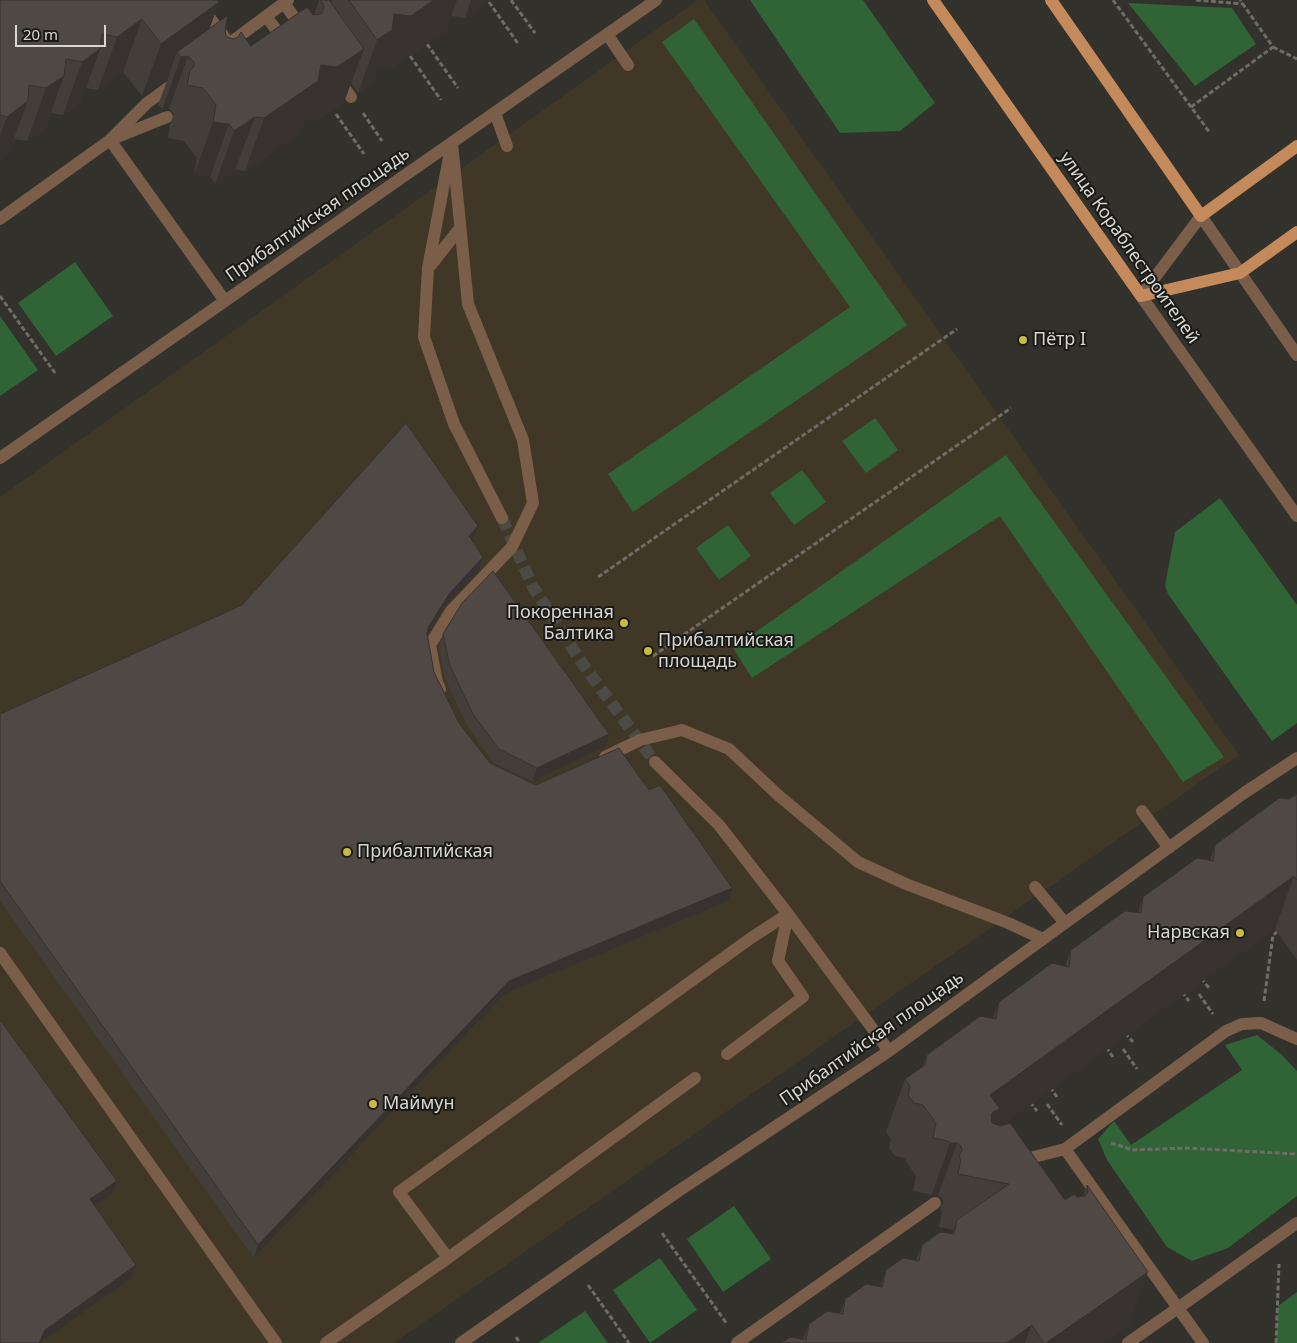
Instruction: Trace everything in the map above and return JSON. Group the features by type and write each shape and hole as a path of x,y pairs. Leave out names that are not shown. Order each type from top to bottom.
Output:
{"main road":[{"name":"улица Кораблестроителей","path":"933,0 1141,296"},
{"path":"1051,0 1201,216 1297,146"},
{"path":"1141,296 1240,273 1297,232"}],"street":[{"path":"196,0 224,49 286,2 311,41"},
{"name":"Прибалтийская площадь","path":"0,458 656,0"},
{"path":"266,16 293,54"},
{"path":"607,34 628,65"},
{"path":"331,68 351,97"},
{"path":"0,219 110,140 147,103 184,76"},
{"path":"495,113 507,146"},
{"path":"110,140 167,117"},
{"path":"110,140 225,301"},
{"path":"445,698 437,682 430,646 451,611 512,547 533,503 523,440 468,304 452,142"},
{"path":"452,142 428,268 424,337 454,424 502,518"},
{"path":"1141,296 1201,216 1297,355"},
{"path":"428,268 460,228"},
{"name":"улица Кораблестроителей","path":"1141,296 1297,516"},
{"path":"593,763 640,740 682,730 729,748 778,794 858,862 906,884 1008,923 1043,939"},
{"name":"Прибалтийская площадь","path":"462,1343 669,1198 889,1051 1244,793 1297,758"},
{"path":"655,762 719,825 788,914 889,1051"},
{"path":"1142,811 1169,848"},
{"path":"1035,887 1065,923"},
{"path":"727,1054 803,997 778,961 788,914"},
{"path":"448,1258 400,1192 751,938 788,914"},
{"path":"0,953 276,1343"},
{"path":"1010,1170 1006,1164 1070,1146 1226,1031 1242,1024 1261,1023 1297,1039"},
{"path":"326,1343 448,1258 695,1078"},
{"path":"1070,1146 1203,1343"},
{"path":"738,1342 935,1203"},
{"path":"1128,1343 1297,1223"}],"path":[{"path":"511,0 535,33"},
{"path":"1113,0 1210,133"},
{"path":"1196,0 1242,4"},
{"path":"1240,0 1273,47 1297,59"},
{"path":"489,2 519,45"},
{"path":"427,44 458,88"},
{"path":"1191,106 1273,47"},
{"path":"410,56 441,100"},
{"path":"351,97 382,141"},
{"path":"333,110 364,154"},
{"path":"0,296 55,373"},
{"path":"598,577 957,329"},
{"path":"653,656 1011,408"},
{"path":"1261,1023 1273,934 1277,932"},
{"path":"1200,976 1208,988"},
{"path":"1181,990 1189,1001"},
{"path":"1124,1031 1133,1042"},
{"path":"1104,1045 1113,1056"},
{"path":"1048,1085 1057,1097"},
{"path":"1028,1099 1038,1111"},
{"path":"1070,1146 1098,1140 1133,1150 1186,1148 1297,1154"},
{"path":"662,1233 738,1342"},
{"path":"1276,1343 1281,1234"},
{"path":"588,1285 629,1343"},
{"path":"516,1337 520,1343"}],"shaded area":[{"name":"Прибалтийская площадь","path":"698,0 704,0 1239,755 394,1343 0,1343 0,497"}],"green space":[{"path":"750,0 863,0 935,103 900,131 840,133"},
{"path":"1128,3 1232,8 1256,44 1195,86"},
{"path":"694,19 907,325 633,512 608,474 850,307 662,42"},
{"path":"75,262 113,316 56,356 18,303"},
{"path":"0,316 38,370 0,396"},
{"path":"875,418 898,450 866,473 842,441"},
{"path":"1006,455 1224,757 1183,782 1000,516 752,678 733,648"},
{"path":"802,470 826,502 794,525 770,493"},
{"path":"1220,498 1297,605 1297,723 1272,741 1168,594 1165,586 1175,532"},
{"path":"728,525 751,556 719,580 696,548"},
{"path":"1257,1035 1282,1055 1297,1071 1297,1196 1228,1248 1192,1261 1167,1247 1107,1160 1098,1139 1114,1121 1131,1145 1242,1070 1225,1045"},
{"path":"734,1206 771,1259 723,1292 687,1239"},
{"path":"660,1258 697,1310 650,1343 613,1290"},
{"path":"1297,1292 1297,1343 1276,1343 1278,1306"},
{"path":"585,1311 608,1343 538,1343"}],"building":[{"path":"0,0 218,0 219,2 161,44 142,19 117,37 102,34 100,49 82,62 66,59 64,76 46,88 29,85 28,101 7,117 0,115"},
{"path":"321,0 329,0 364,49 337,67 321,65 318,81 264,118 255,117 234,131 229,124 213,122 216,105 203,88 187,85 194,62 188,56 181,57 177,52 228,15 225,29 226,36 234,39 241,32 251,46 307,7 313,15 321,14 324,7"},
{"path":"349,0 434,0 411,16 394,14 392,30 377,40"},
{"name":"Прибалтийская","path":"406,423 478,526 469,536 483,557 449,594 428,628 427,633 434,672 459,723 490,763 536,785 619,748 649,790 660,785 732,888 509,981 258,1245 0,881 0,714 242,605"},
{"path":"493,571 609,734 537,768 499,749 473,714 450,666 443,634 462,603"},
{"path":"1297,794 1297,880 1294,876 990,1095 1000,1109 991,1115 992,1123 1000,1126 1010,1123 1065,1200 1074,1194 1077,1197 1085,1196 1088,1192 1087,1185 1148,1272 1046,1343 1044,1343 1032,1325 1007,1343 782,1343 790,1337 806,1340 809,1324 827,1311 843,1314 845,1299 866,1284 882,1287 886,1270 903,1258 919,1261 922,1245 940,1232 954,1234 957,1220 1009,1184 958,1174 961,1146 957,1143 933,1138 936,1123 923,1105 914,1103 908,1095 910,1086 905,1079 925,1065 927,1055 980,1016 996,1019 999,1002 1052,963 1069,967 1071,950 1125,911 1141,913 1143,897 1197,858 1213,861 1215,845 1279,798 1289,799"},
{"path":"0,1020 117,1181 90,1199 136,1265 45,1330 39,1343 0,1343"}],"tunnel":[{"path":"502,518 533,587 582,663 655,762"}],"place":[{"name":"Пётр I","path":"1023,340"},
{"name":"Покоренная Балтика","path":"624,623"},
{"name":"Прибалтийская площадь","path":"648,651"},
{"name":"Прибалтийская","path":"347,852"},
{"name":"Нарвская","path":"1240,933"},
{"name":"Маймун","path":"373,1104"}]}
